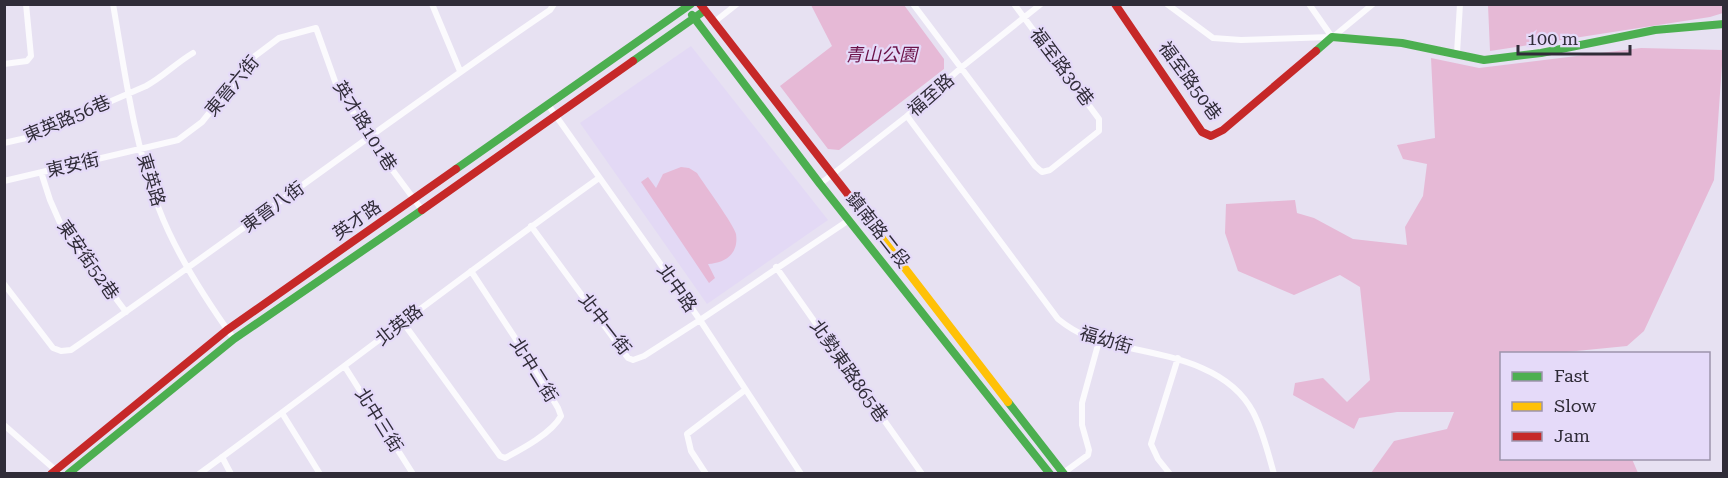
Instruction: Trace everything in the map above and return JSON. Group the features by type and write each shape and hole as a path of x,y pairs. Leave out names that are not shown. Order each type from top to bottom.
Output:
{"street":[{"path":"4,64 27,61 31,56 26,4"},
{"name":"東英路","path":"113,4 141,148 159,208 170,235 189,269 234,339"},
{"path":"432,4 460,71"},
{"name":"東晉八街","path":"4,284 53,348 62,351 71,350 189,269 368,137 550,10 554,4"},
{"path":"713,22 737,4"},
{"path":"913,4 962,67"},
{"path":"1014,4 1025,18"},
{"name":"福至路","path":"820,184 1041,4"},
{"name":"福至路50巷","path":"1115,4 1202,132 1211,136 1223,130 1332,37"},
{"path":"1167,4 1213,39 1332,37 1402,44 1484,60 1541,54 1655,30 1724,24"},
{"path":"1309,4 1332,37"},
{"path":"1332,37 1373,4"},
{"path":"1457,53 1460,4"},
{"name":"鎮南路二段","path":"687,6 820,184 1050,474"},
{"name":"英才路","path":"55,472 227,330 549,106 687,6"},
{"name":"鎮南路二段","path":"702,8 1063,473"},
{"name":"英才路","path":"68,474 234,339 556,117 694,18 702,8"},
{"name":"福至路30巷","path":"962,67 1035,166 1042,171 1050,170 1067,157 1099,131 1099,119 1025,18"},
{"name":"東晉六街","path":"141,148 178,140 202,122 255,56 279,38 316,28 318,36"},
{"name":"英才路101巷","path":"318,36 336,84 368,137 422,210"},
{"name":"東英路56巷","path":"4,143 26,138 154,82 193,53"},
{"name":"北中路","path":"549,106 700,320 801,474"},
{"name":"福幼街","path":"906,116 1058,319 1072,331 1099,341 1178,358 1211,371 1239,394 1252,409 1274,474"},
{"name":"東安街","path":"4,181 141,148"},
{"name":"東安街52巷","path":"42,172 50,200 61,225 126,312"},
{"name":"北英路","path":"199,474 345,367 402,321 599,178"},
{"name":"北中一街","path":"531,226 628,358 633,360 644,356 700,320 849,220"},
{"name":"北勢東路865巷","path":"776,267 922,474"},
{"name":"北中二街","path":"402,321 500,456 506,458 548,430 557,423 561,416 558,408 471,271"},
{"path":"1063,473 1088,455 1089,450 1082,425 1082,403 1099,341"},
{"path":"1170,474 1158,459 1151,444 1178,358"},
{"name":"北中三街","path":"345,367 413,474"},
{"path":"706,474 691,451 687,434 745,390"},
{"path":"282,413 320,474"},
{"path":"4,425 55,472"},
{"path":"222,457 231,474"}],"shaded area":[{"path":"691,46 828,220 707,304 580,123"}],"green space":[{"path":"1723,4 1723,13 1710,17 1490,51 1488,5"},
{"name":"青山公園","path":"811,5 904,5 944,59 944,69 839,150 828,149 780,86 832,46"},
{"path":"1641,48 1723,50 1714,180 1644,331 1627,346 1566,352 1500,352 1500,460 1632,460 1638,473 1371,473 1394,441 1447,429 1454,412 1397,412 1359,418 1354,429 1293,395 1295,383 1323,378 1347,402 1370,380 1360,287 1340,275 1294,295 1238,271 1225,233 1226,204 1295,200 1297,213 1314,218 1353,239 1407,245 1405,227 1423,196 1427,164 1403,159 1397,145 1435,138 1431,58 1479,68"},
{"path":"681,167 689,168 697,173 736,234 735,247 730,256 720,262 708,264 715,278 709,283 641,182 648,177 656,188 663,174"}],"traffic: fast":[{"path":"456,169 691,4"},
{"path":"633,61 704,11"},
{"path":"692,15 820,184 1050,474"},
{"path":"1316,51 1332,37 1402,43 1484,60 1541,53 1655,30 1724,24"},
{"path":"68,474 234,339 422,210"},
{"path":"1008,402 1064,474"}],"traffic: slow":[{"path":"857,206 1008,402"}],"traffic: jam":[{"path":"700,4 857,206"},
{"path":"1115,4 1202,132 1211,136 1223,130 1316,51"},
{"path":"422,210 633,61"},
{"path":"51,474 227,330 456,169"}]}
